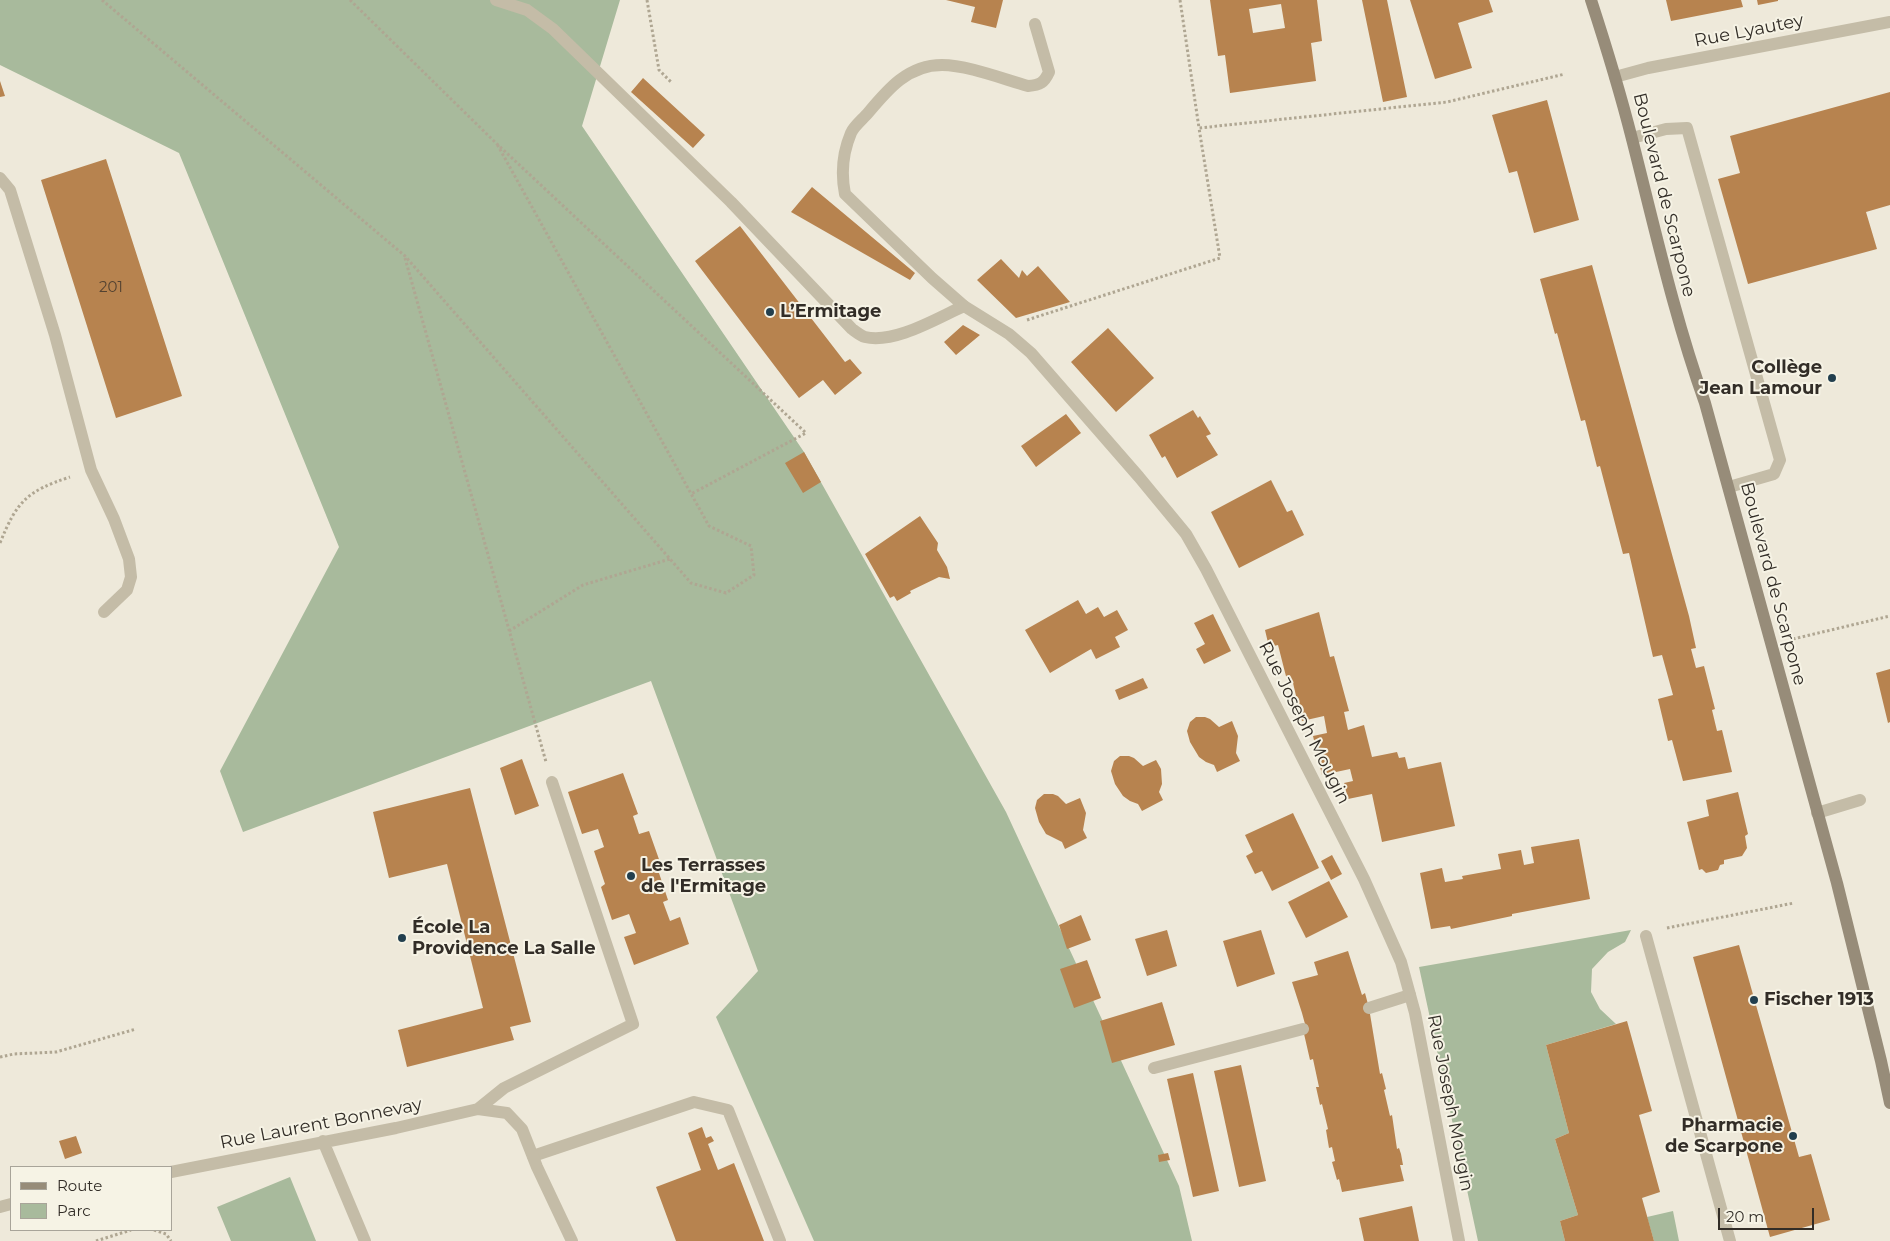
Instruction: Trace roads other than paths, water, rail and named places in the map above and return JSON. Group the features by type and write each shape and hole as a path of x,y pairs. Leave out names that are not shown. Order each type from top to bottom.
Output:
{"main road":[{"name":"Boulevard de Scarpone","path":"1591,0 1632,138 1686,349 1705,403 1729,487 1837,883 1890,1103"}],"street":[{"path":"496,0 526,10 553,29 731,202 852,329 864,337 882,338 906,333 964,306"},
{"name":"Rue Lyautey","path":"1615,77 1648,68 1890,22"},
{"name":"Rue Joseph Mougin","path":"1035,24 1049,72 1045,80 1038,85 1028,86 943,65 926,66 908,73 888,88 851,132 844,160 842,181 845,194 964,306 1009,334 1031,353 1186,534 1206,569 1364,879 1400,959 1410,995 1460,1241"},
{"path":"1632,138 1666,129 1688,128 1780,460 1774,474 1729,487"},
{"path":"0,178 10,190 55,335 91,470 114,519 129,559 131,577 128,590 104,612"},
{"path":"478,1109 504,1088 633,1024 552,782"},
{"path":"1817,813 1860,800"},
{"path":"1646,936 1730,1241"},
{"path":"1369,1008 1410,995"},
{"path":"1154,1068 1303,1029"},
{"path":"533,1156 694,1102 728,1110 780,1241"},
{"path":"478,1109 507,1113 522,1129 572,1241"},
{"name":"Rue Laurent Bonnevay","path":"172,1172 414,1124 478,1109"},
{"path":"323,1141 365,1241"}],"place":[{"name":"L’Ermitage","path":"770,312"},
{"name":"Collège Jean Lamour","path":"1832,378"},
{"name":"Les Terrasses de l'Ermitage","path":"631,876"},
{"name":"École La Providence La Salle","path":"402,938"},
{"name":"Fischer 1913","path":"1754,1000"},
{"name":"Pharmacie de Scarpone","path":"1793,1136"}]}
